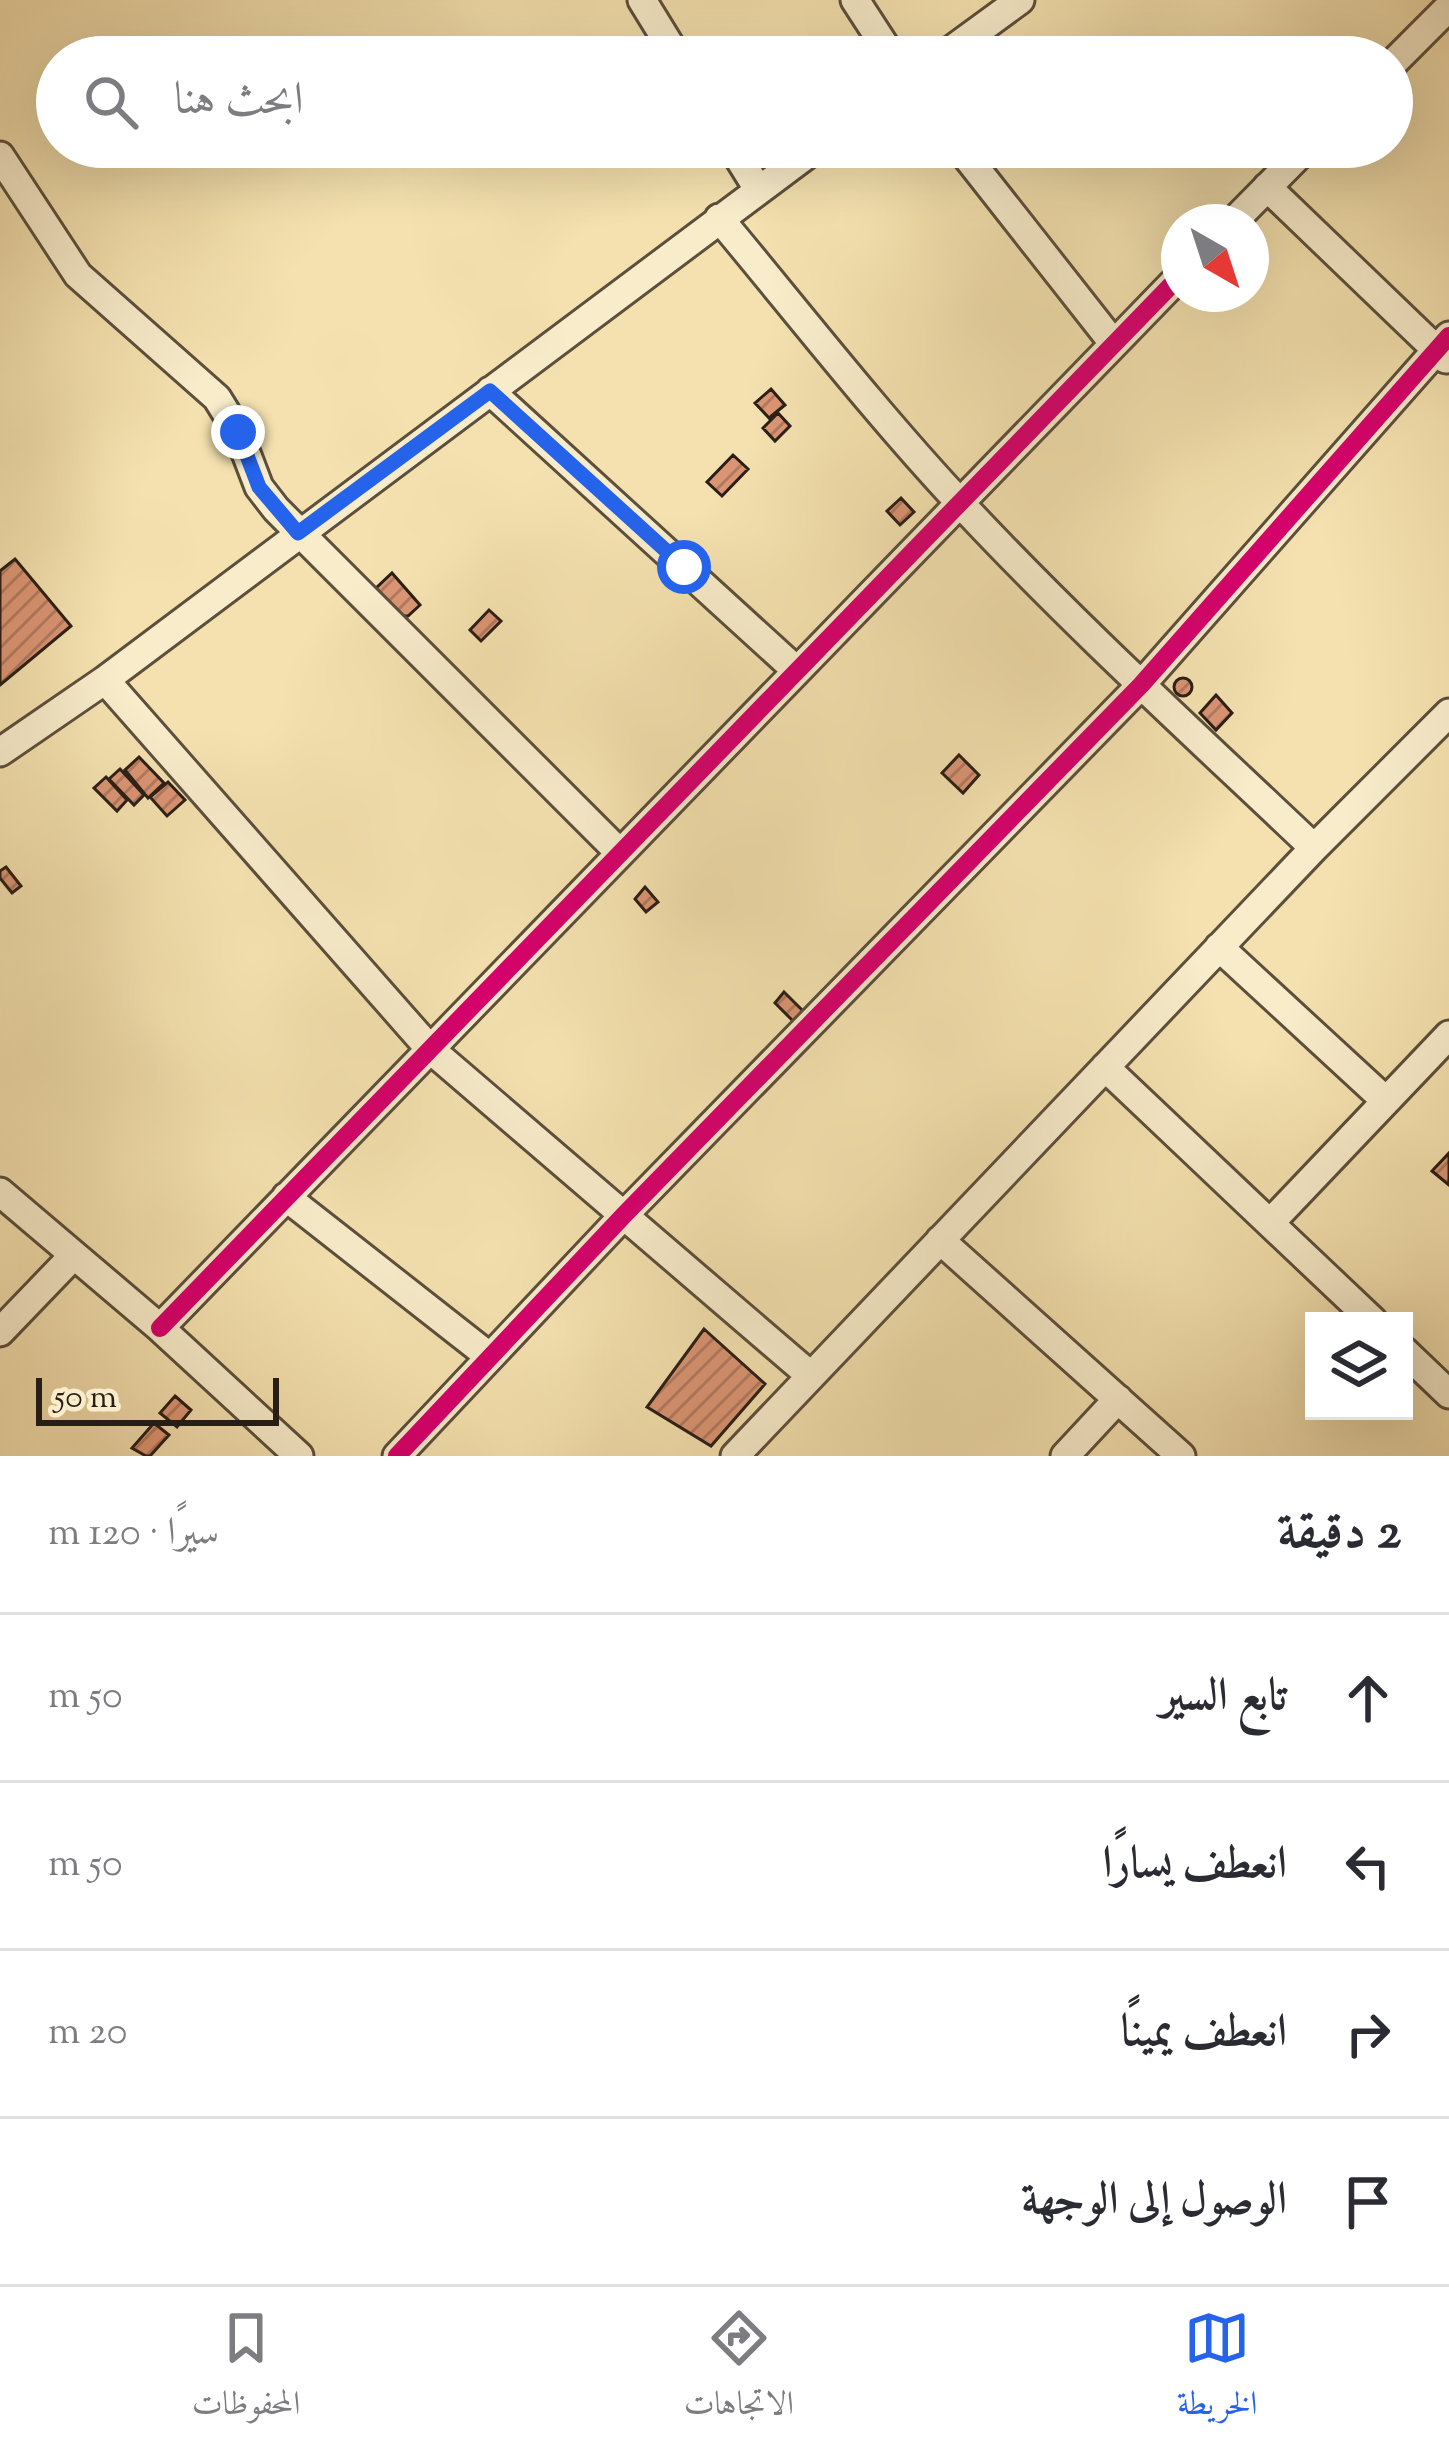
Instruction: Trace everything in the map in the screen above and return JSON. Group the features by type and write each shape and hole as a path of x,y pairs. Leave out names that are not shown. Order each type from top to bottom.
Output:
{"street":[{"path":"642,0 664,36"},
{"path":"855,0 878,36"},
{"path":"970,36 1019,0"},
{"path":"1413,43 1449,8"},
{"path":"0,156 78,275 217,398 238,432 259,487 298,533 620,853"},
{"path":"746,168 758,189"},
{"path":"0,752 105,680 788,168"},
{"path":"976,168 1114,344"},
{"path":"1250,204 1286,168"},
{"path":"397,1456 624,1214 1142,685 1445,349 1267,187"},
{"path":"719,218 962,505 1314,848"},
{"path":"160,1328 1161,296"},
{"path":"490,391 797,670"},
{"path":"105,680 430,1048 812,1376"},
{"path":"735,1456 1219,946 1448,715"},
{"path":"1219,946 1386,1101"},
{"path":"1270,1223 1449,1035"},
{"path":"1105,1067 1364,1312"},
{"path":"0,1192 160,1328 299,1456"},
{"path":"286,1197 490,1357"},
{"path":"940,1240 1181,1456"},
{"path":"0,1332 74,1255"},
{"path":"1413,1360 1449,1394"},
{"path":"1065,1456 1118,1399"}],"building":[{"path":"771,389 785,405 769,418 755,403"},
{"path":"778,413 790,426 775,441 763,428"},
{"path":"733,455 748,469 722,496 707,482"},
{"path":"901,498 914,512 900,525 887,511"},
{"path":"15,559 71,626 0,685 0,571"},
{"path":"392,573 420,605 408,616 402,616 376,588"},
{"path":"489,610 501,621 481,641 470,630"},
{"path":"1183,678 1192,687 1183,696 1174,687"},
{"path":"1216,695 1232,713 1216,730 1200,713"},
{"path":"959,755 979,775 963,793 942,773"},
{"path":"139,757 164,783 148,798 125,770"},
{"path":"120,769 144,795 134,805 109,779"},
{"path":"106,777 127,800 117,811 94,788"},
{"path":"168,782 185,800 167,816 150,797"},
{"path":"6,867 21,886 12,893 0,878"},
{"path":"645,887 658,902 646,912 635,899"},
{"path":"784,992 804,1012 794,1022 775,1003"},
{"path":"1449,1153 1449,1185 1432,1171"},
{"path":"704,1329 765,1384 711,1446 647,1407"},
{"path":"175,1396 191,1410 177,1427 160,1413"},
{"path":"154,1423 169,1435 146,1456 132,1448"}],"cycle path":[{"path":"160,1328 1161,296"},
{"path":"397,1456 624,1215 1141,685 1449,336"}],"route":[{"path":"238,432 259,487 298,533 490,391 684,567"}]}
